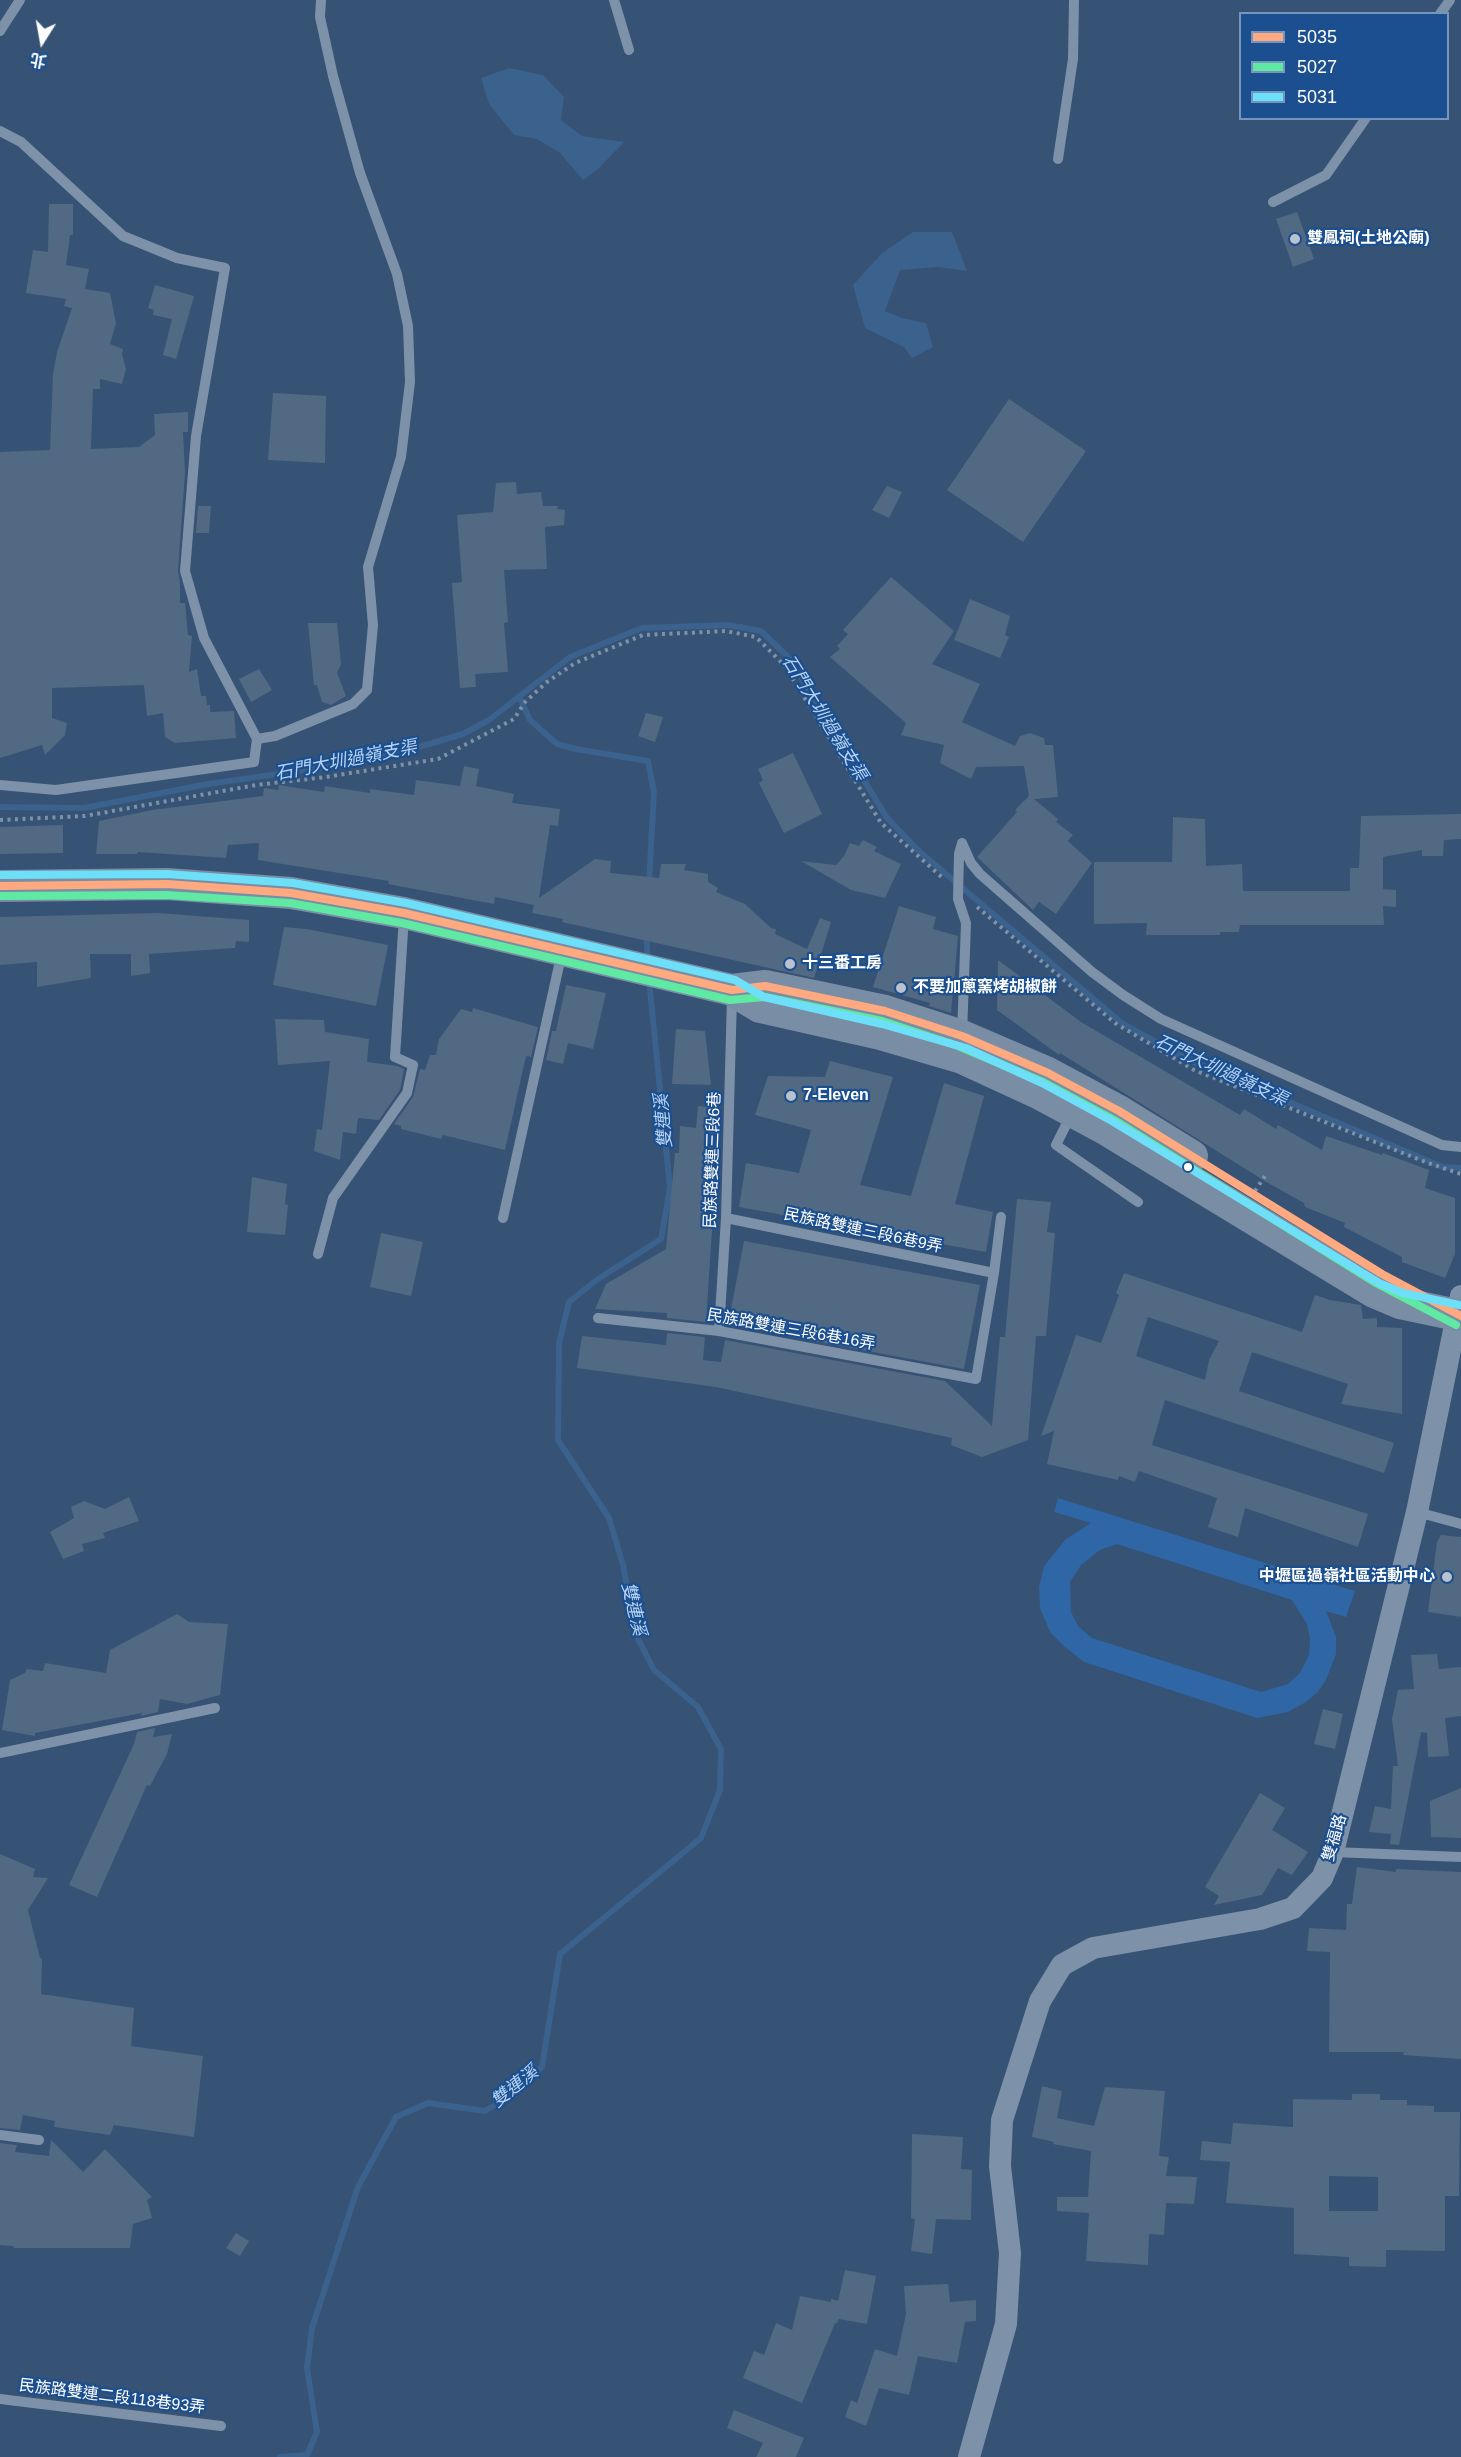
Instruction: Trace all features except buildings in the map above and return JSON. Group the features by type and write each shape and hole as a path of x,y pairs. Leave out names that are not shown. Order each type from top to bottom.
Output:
{"main road":[{"path":"0,886 167,884 291,893 404,913 651,973 732,990 760,1007 880,1034 962,1047 1078,1102 1119,1111 1259,1185 1382,1274 1460,1310"},
{"path":"1078,1102 1107,1130 1374,1292 1400,1303 1460,1310"}],"street":[{"name":"雙福路","path":"969,2457 1006,2324 1010,2253 1000,2166 1002,2120 1040,2001 1062,1965 1093,1948 1260,1919 1293,1908 1322,1878 1333,1852 1417,1512 1460,1310"}],"lane":[{"path":"0,31 20,0"},
{"path":"257,739 275,736 353,704 367,690 373,625 368,567 401,457 410,382 408,326 397,274 360,173 333,76 320,17 321,0"},
{"path":"614,0 629,50"},
{"path":"1058,159 1073,59 1074,0"},
{"path":"1273,202 1326,175 1365,120"},
{"path":"0,130 21,142 123,236 177,258 225,268 196,436 186,571 204,638 257,739 254,762 56,790 0,785"},
{"path":"962,1047 966,923 958,892 959,854 962,843 970,863 1014,904 1092,972 1161,1019 1442,1145 1461,1147"},
{"path":"318,1254 333,1198 407,1093 413,1065 395,1057 404,913"},
{"path":"503,1218 562,951"},
{"name":"民族路雙連三段6巷","path":"719,1331 726,1218 732,990"},
{"path":"1078,1102 1056,1145 1138,1202"},
{"path":"994,1273 1001,1217"},
{"name":"民族路雙連三段6巷9弄","path":"726,1218 994,1273"},
{"name":"民族路雙連三段6巷16弄","path":"598,1318 719,1331 976,1379 994,1273"},
{"path":"1417,1512 1461,1524"},
{"path":"0,1753 215,1708"},
{"path":"1333,1852 1461,1857"},
{"path":"0,2135 39,2140"},
{"name":"民族路雙連二段118巷93弄","path":"0,2399 221,2426"}],"path":[{"path":"0,820 85,816 256,785 327,777 438,759 514,719 525,702 531,699 547,682 575,663 643,635 726,631 756,637 784,666 881,823 958,892"}],"shaded area":[{"path":"509,68 543,75 564,97 561,120 582,136 624,142 598,169 583,180 560,153 537,139 514,135 489,104 481,78"},
{"path":"913,232 952,232 967,271 938,267 900,270 885,311 902,318 926,323 933,347 912,358 904,347 865,328 853,285 882,253"},
{"path":"1058,1498 1355,1591 1346,1617 1326,1611 1336,1637 1336,1654 1326,1680 1317,1693 1288,1712 1257,1718 1084,1662 1050,1632 1040,1608 1039,1587 1044,1566 1066,1539 1091,1523 1054,1512","holes":["1117,1544 1292,1600 1307,1624 1310,1639 1309,1655 1300,1673 1288,1684 1261,1692 1092,1638 1078,1626 1071,1612 1070,1582 1081,1565 1100,1550"]}],"waterway":[{"name":"石門大圳過嶺支渠","path":"0,807 84,808 208,784 333,766 412,749 463,734 489,720 570,657 642,628 728,625 761,631 790,659 887,818 920,852 1123,1024 1189,1060 1443,1167 1461,1168"},
{"name":"雙連溪","path":"519,696 530,720 557,744 648,761 654,792 649,883"},
{"name":"雙連溪","path":"646,932 648,961"},
{"name":"雙連溪","path":"280,2457 307,2455 317,2432 307,2368 312,2328 358,2187 396,2117 428,2103 485,2111 509,2097 542,2067 560,1954 701,1838 720,1790 721,1749 698,1707 654,1670 636,1635 623,1565 609,1518 558,1440 559,1343 569,1302 598,1279 661,1239 670,1188 649,980"}],"transit line":[{"name":"5031","path":"0,875 167,874 293,883 406,903 735,980 764,997 882,1024 966,1048 1042,1083 1112,1121 1379,1283 1403,1293 1459,1305"},
{"name":"5035","path":"0,886 167,884 291,893 404,913 732,990 765,986 885,1011 962,1036 1048,1073 1119,1111 1382,1274 1461,1316"},
{"name":"5027","path":"0,896 167,895 290,903 402,923 730,1000 765,997 882,1021 958,1046 1043,1082 1114,1120 1376,1283 1456,1325"}],"place":[{"name":"雙鳳祠(土地公廟)","path":"1295,239"},
{"name":"十三番工房","path":"790,964"},
{"name":"不要加蔥窯烤胡椒餅","path":"901,988"},
{"name":"7-Eleven","path":"791,1096"},
{"name":"中壢區過嶺社區活動中心","path":"1447,1577"}]}
